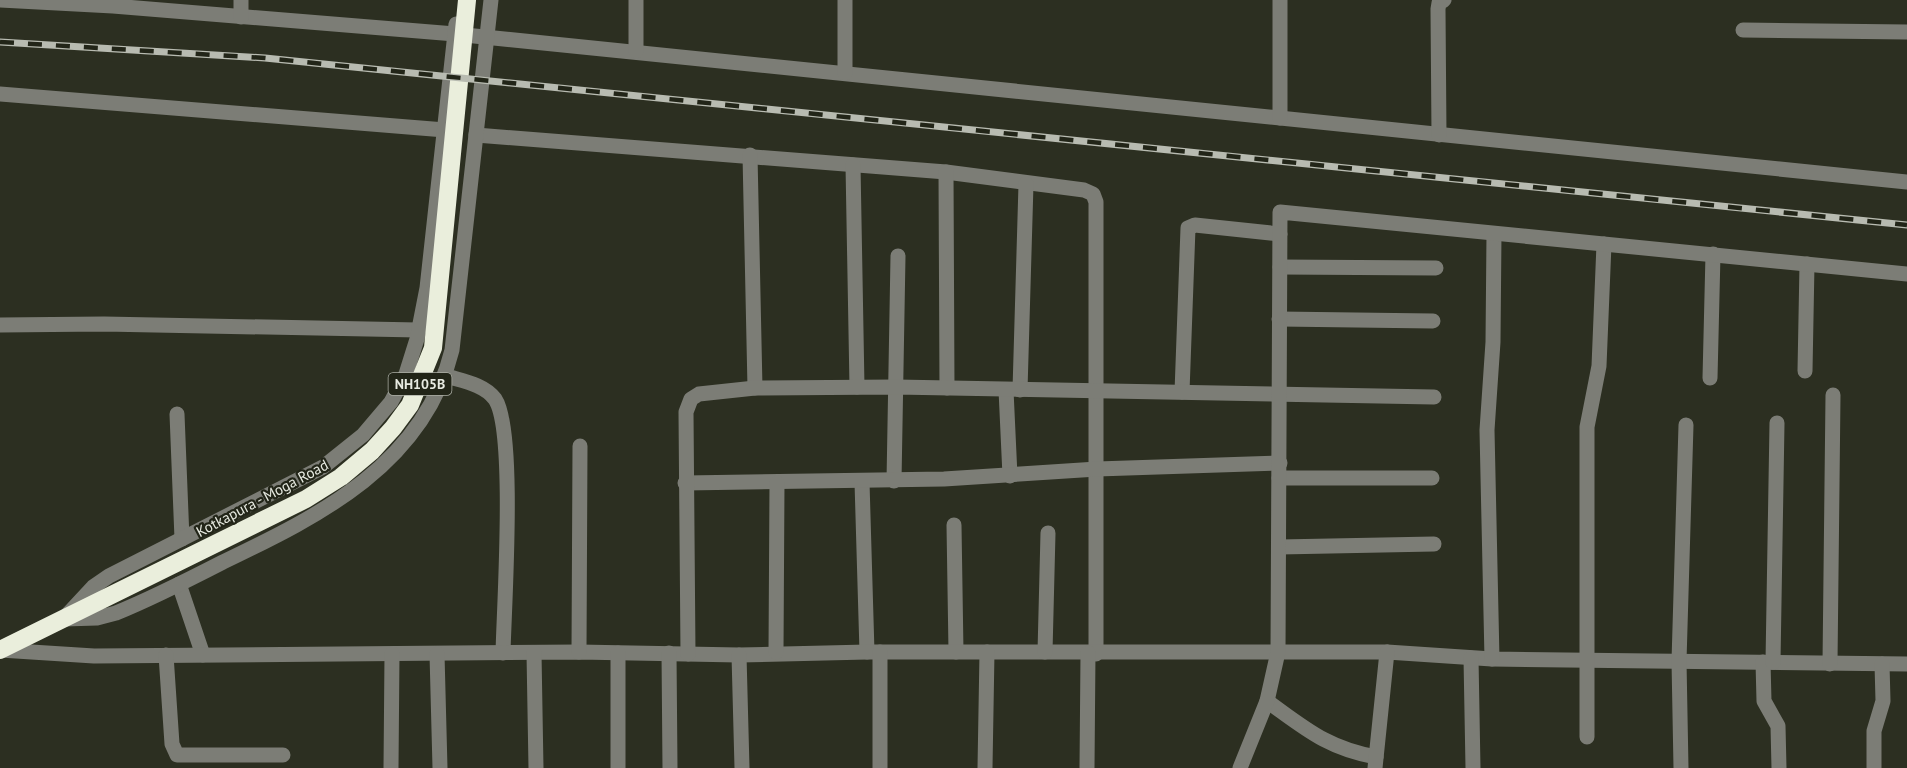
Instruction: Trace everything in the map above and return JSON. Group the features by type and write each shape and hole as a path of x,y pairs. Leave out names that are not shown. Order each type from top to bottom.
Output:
{"highway":[{"name":"Kotkapura - Moga Road","path":"0,650 306,499 341,477 372,451 410,405 433,348 467,0"}],"street":[{"path":"0,0 455,34 636,51 1907,182"},
{"path":"241,0 241,17"},
{"path":"64,618 93,587 109,576 323,467 378,420 396,392 406,374 426,288 458,0"},
{"path":"64,618 97,618 116,613 263,543 358,488 413,434 431,408 446,376 456,320 491,0"},
{"path":"636,0 636,51"},
{"path":"845,0 845,73"},
{"path":"1280,0 1280,118"},
{"path":"1439,135 1438,9 1439,3 1444,0"},
{"path":"1743,30 1907,32"},
{"path":"0,94 445,130"},
{"path":"476,135 946,172 1084,190 1095,198 1097,469 1087,768"},
{"path":"750,155 755,388"},
{"path":"853,165 857,387"},
{"path":"946,172 947,388"},
{"path":"1010,476 1026,184"},
{"path":"1240,768 1267,701 1278,652 1280,212 1907,274"},
{"path":"1182,392 1188,228 1195,225 1280,234"},
{"path":"1492,659 1488,430 1493,342 1494,234"},
{"path":"1587,737 1587,427 1597,385 1604,244"},
{"path":"1710,378 1713,254"},
{"path":"894,481 898,256"},
{"path":"1805,371 1807,264"},
{"path":"1280,267 1436,268"},
{"path":"1279,319 1433,321"},
{"path":"0,325 104,324 418,330"},
{"path":"446,376 487,390 502,414 507,456 503,653"},
{"path":"688,654 686,412 692,399 711,391 755,388 896,387 1434,397"},
{"path":"1830,664 1833,395"},
{"path":"177,414 182,539"},
{"path":"1777,423 1768,662 1764,701 1778,726 1779,768"},
{"path":"1681,768 1679,661 1686,425"},
{"path":"579,446 579,652"},
{"path":"685,483 894,481 1010,476 1097,469 1279,470 1432,478"},
{"path":"862,482 880,768"},
{"path":"776,652 777,483"},
{"path":"954,525 956,652"},
{"path":"1045,652 1048,533"},
{"path":"1279,547 1434,544"},
{"path":"179,584 203,655"},
{"path":"0,650 85,655 579,652 739,655 776,652 1387,652 1492,659 1907,664"},
{"path":"985,768 987,652"},
{"path":"1267,701 1329,744 1376,763 1387,652"},
{"path":"534,653 536,768"},
{"path":"618,653 618,768"},
{"path":"669,653 670,768"},
{"path":"391,768 392,654"},
{"path":"437,654 440,768"},
{"path":"166,655 172,744 177,755 283,755"},
{"path":"739,655 742,768"},
{"path":"1471,658 1473,768"},
{"path":"1874,768 1874,730 1883,701 1882,664"}],"railway":[{"path":"0,42 265,58 1907,225"}]}
